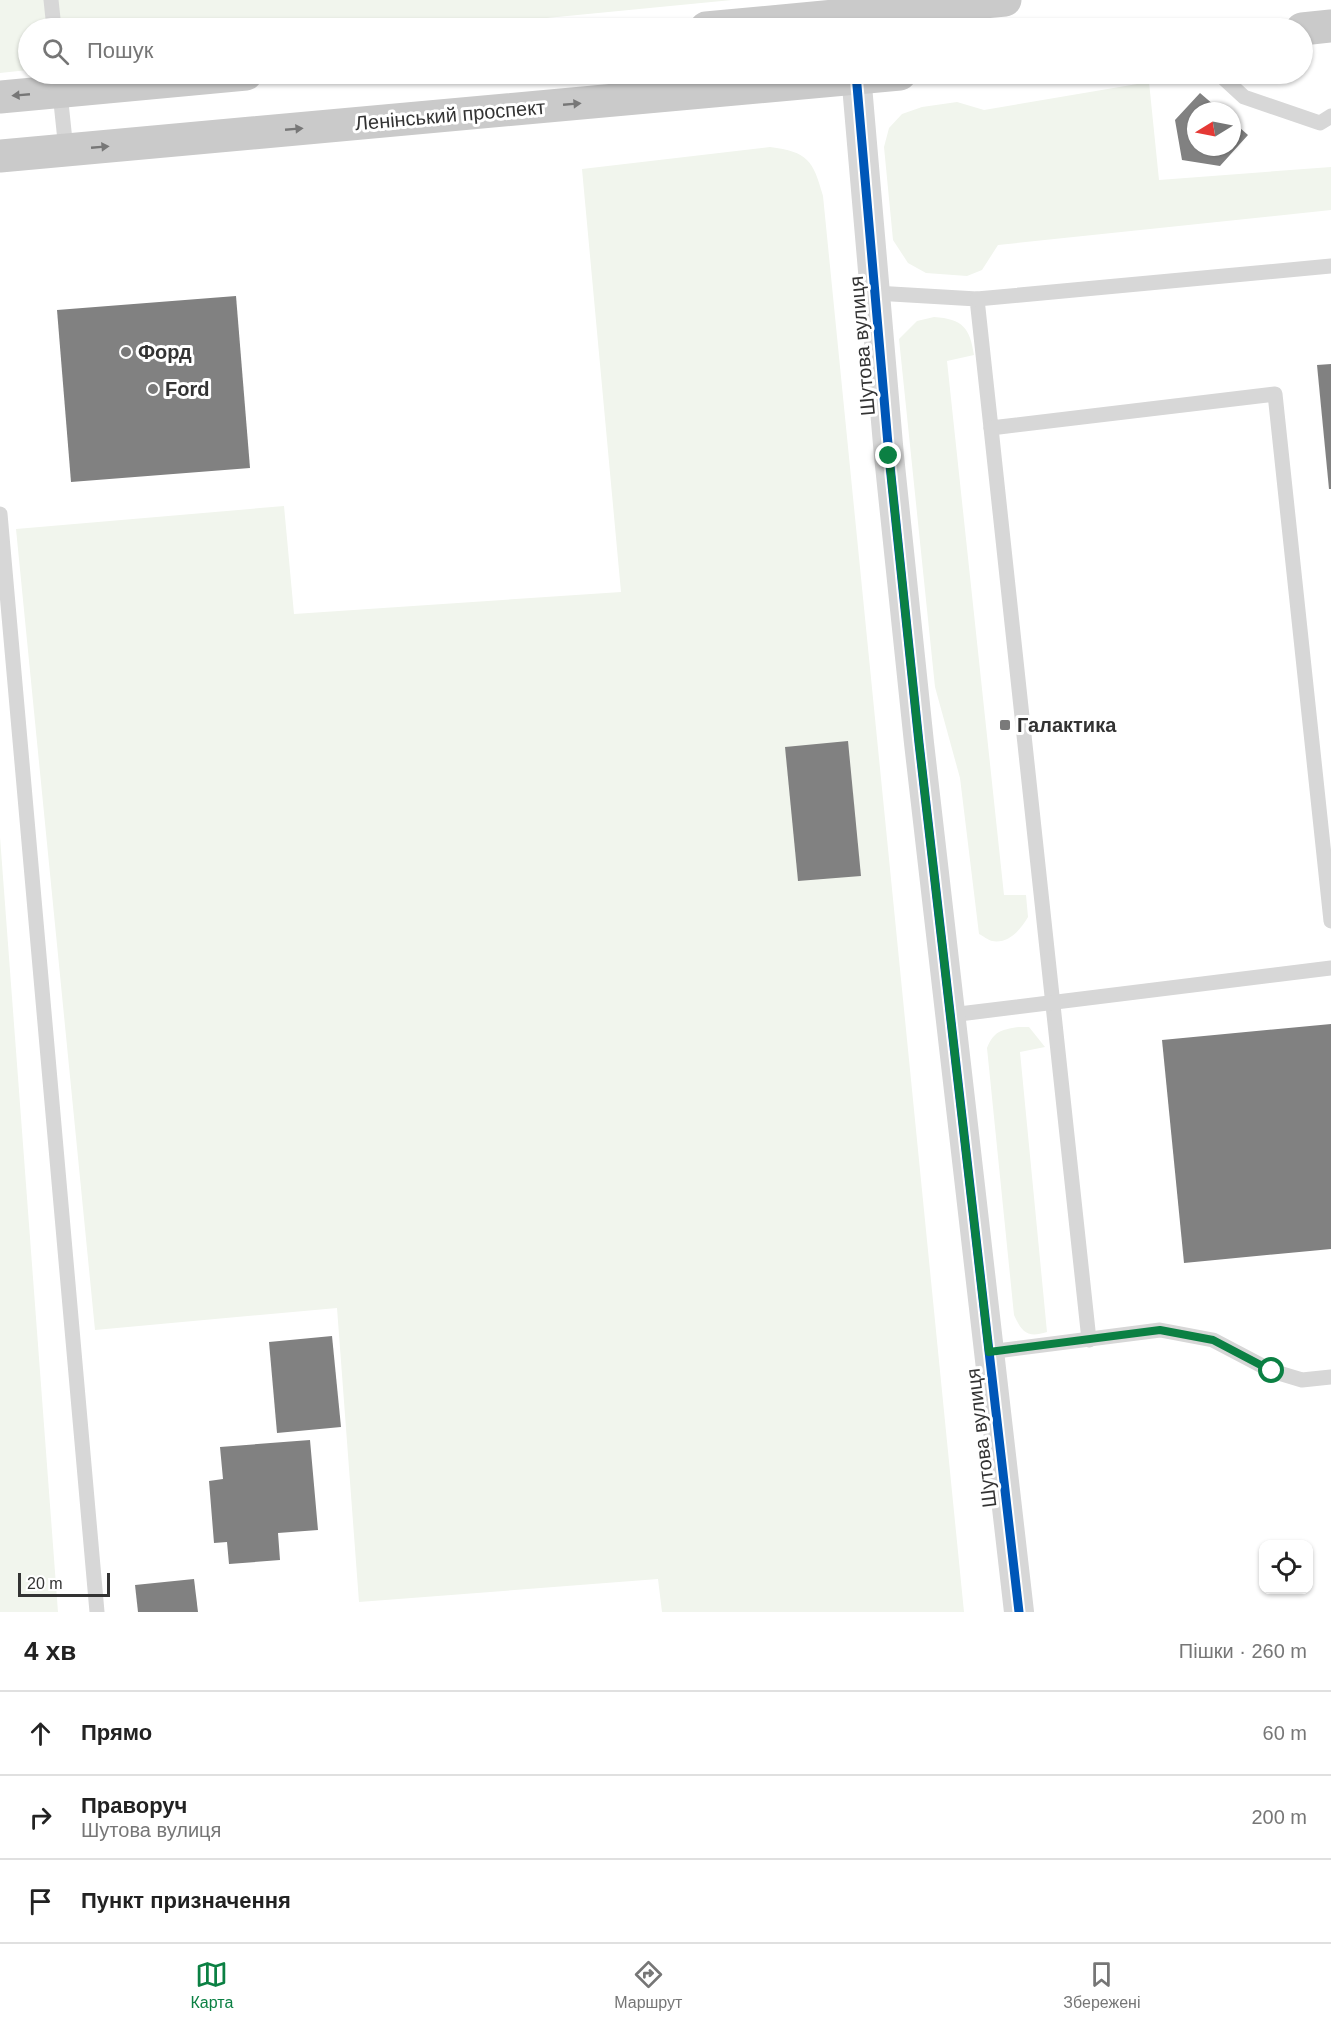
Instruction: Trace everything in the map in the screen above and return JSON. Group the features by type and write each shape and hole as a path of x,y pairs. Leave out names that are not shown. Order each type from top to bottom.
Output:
{"main road":[{"path":"873,18 1005,0"},
{"path":"1313,28 1331,26"},
{"path":"0,97 55,84"},
{"name":"Ленінський проспект","path":"0,156 771,84"}],"street":[{"name":"Шутова вулиця","path":"858,84 889,456 1019,1612"}],"lane":[{"path":"51,0 53,18"},
{"path":"59,84 66,150"},
{"path":"1230,84 1244,97 1320,123 1331,116"},
{"path":"875,293 977,299 1331,266"},
{"path":"977,299 1089,1340"},
{"path":"991,428 1275,394 1331,921"},
{"path":"0,514 97,1612"},
{"path":"951,1015 1331,968"},
{"path":"989,1352 1160,1330 1213,1340 1272,1371 1302,1380 1331,1377"}],"shaded area":[{"path":"0,0 732,0 548,18 18,18 18,71 0,73"},
{"path":"1137,84 1149,84 1159,180 1331,167 1331,210 998,245 982,270 967,276 926,273 908,263 893,240 884,147 889,128 902,114 922,107 957,102 984,110"},
{"path":"770,147 793,152 807,160 816,174 823,196 964,1612 662,1612 658,1579 359,1602 337,1308 95,1330 16,529 284,506 294,614 621,592 582,169"},
{"path":"934,317 952,320 963,327 970,338 974,355 947,361 1004,895 1026,895 1028,917 1014,935 998,941 990,940 979,934 960,778 935,687 899,339 917,321"},
{"path":"0,837 58,1612 0,1612"},
{"path":"1018,1027 1029,1027 1045,1047 1020,1052 1047,1332 1035,1334 1023,1330 1014,1315 987,1048 992,1038 999,1032"}],"building":[{"path":"1200,93 1210,102 1192,102"},
{"path":"1187,107 1187,156 1229,156 1220,166 1182,160 1175,120"},
{"path":"1241,129 1248,135 1241,143"},
{"name":"Ford","path":"236,296 250,468 71,482 57,310"},
{"path":"1331,364 1331,489 1329,489 1317,365"},
{"path":"848,741 861,876 798,881 785,747"},
{"path":"1331,1024 1331,1249 1184,1263 1162,1040"},
{"path":"332,1336 341,1427 277,1433 269,1342"},
{"path":"310,1440 318,1530 278,1533 280,1560 229,1564 227,1542 214,1543 209,1481 223,1479 220,1447"},
{"path":"194,1579 198,1612 138,1612 135,1585"}],"cycle path":[{"path":"857,84 889,456 919,743 1019,1612"}],"place":[{"name":"Форд","path":"126,352"},
{"name":"Ford","path":"153,389"},
{"name":"Галактика","path":"1005,725"}],"route":[{"path":"889,456 919,743 989,1352 1160,1330 1213,1340 1272,1371"}]}
